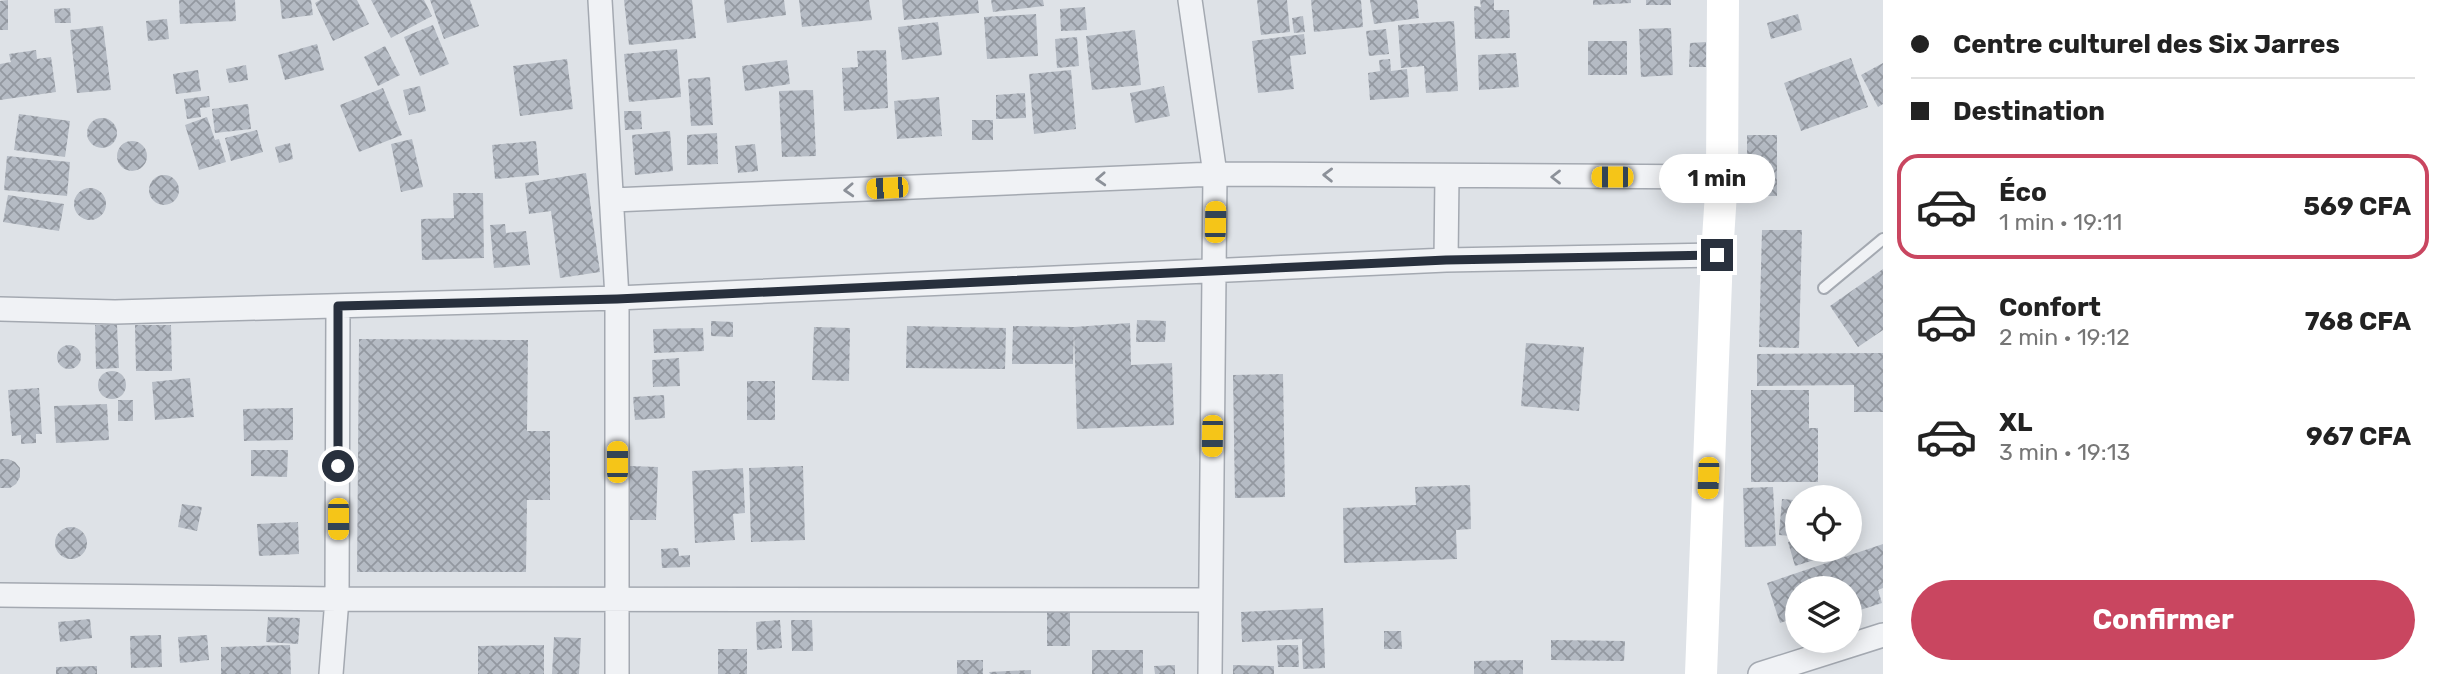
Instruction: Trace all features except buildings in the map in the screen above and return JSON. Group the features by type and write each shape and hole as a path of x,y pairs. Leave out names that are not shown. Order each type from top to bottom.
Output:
{"main road":[{"path":"1701,674 1722,177 1723,0"}],"street":[{"path":"600,0 617,299 617,674"},
{"path":"1190,0 1215,174 1210,674"},
{"path":"613,200 1215,174 1722,177"},
{"path":"1446,260 1447,176"},
{"path":"0,309 115,312 617,299 1446,260 1717,255"},
{"path":"331,674 337,599 338,306"},
{"path":"0,595 337,599 1210,600"},
{"path":"1760,674 1883,635"}],"lane":[{"path":"1824,288 1883,239"}],"route":[{"path":"338,466 338,306 617,299 1446,260 1717,255"}]}
